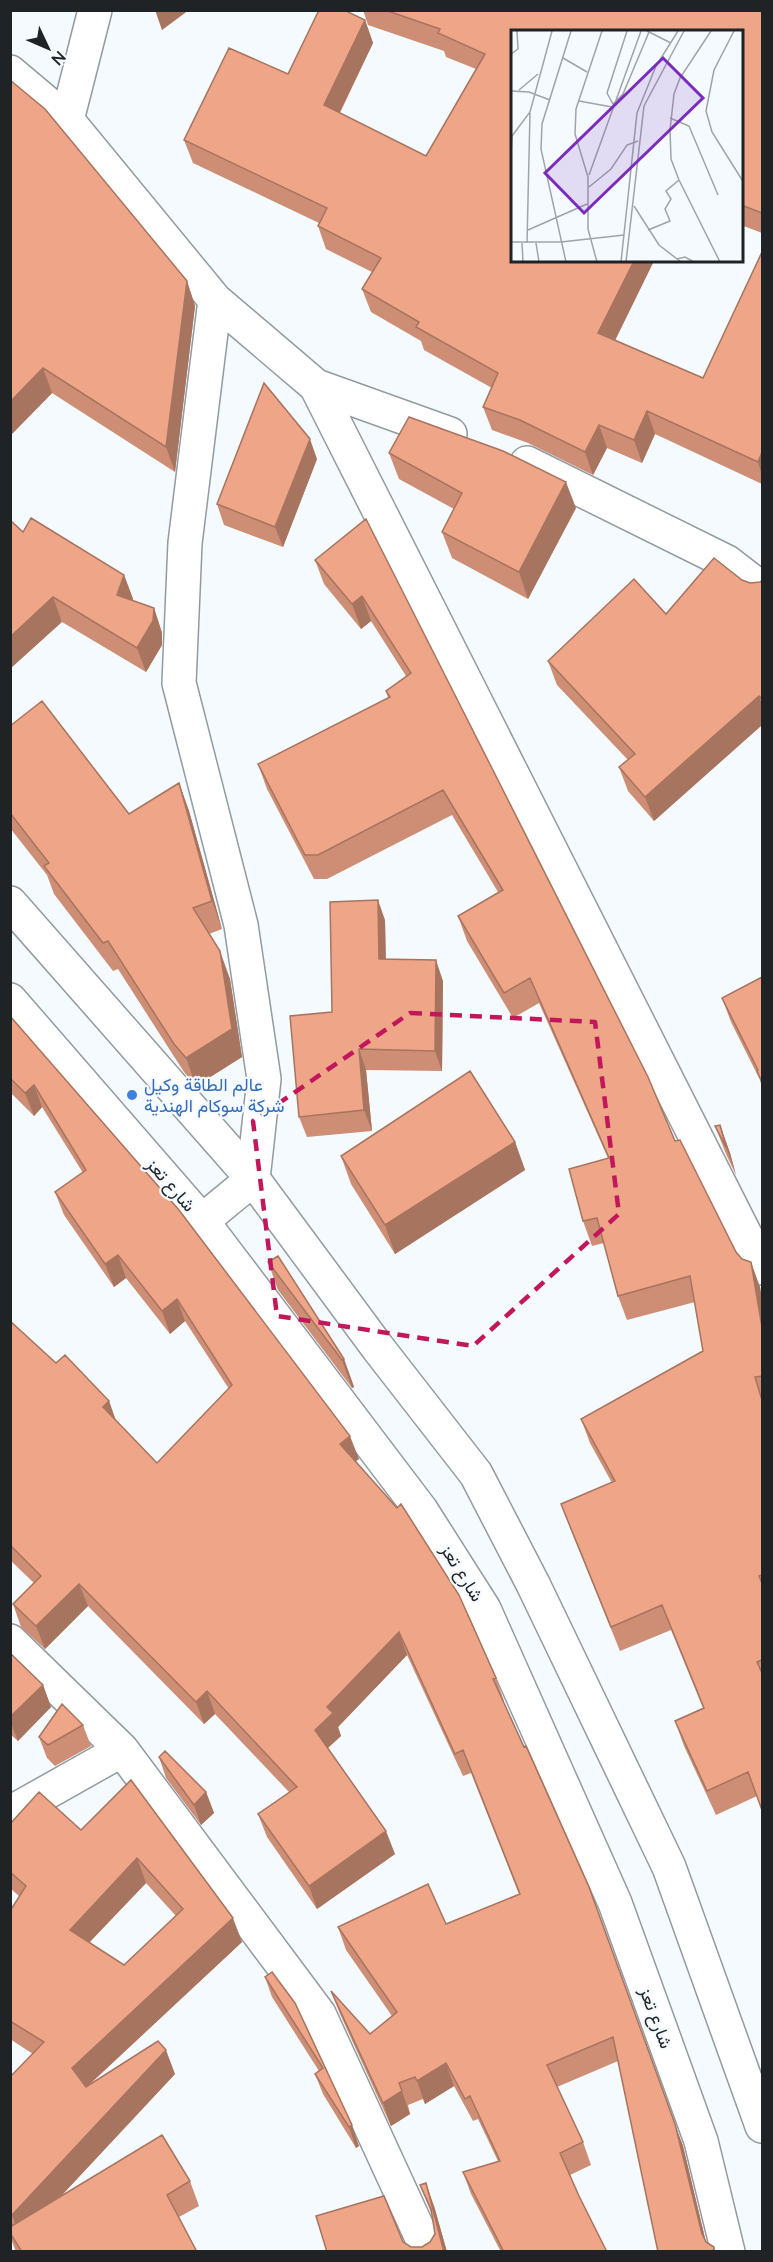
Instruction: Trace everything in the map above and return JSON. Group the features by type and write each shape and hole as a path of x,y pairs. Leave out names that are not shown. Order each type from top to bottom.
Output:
{"street":[{"path":"67,120 95,10"},
{"path":"10,72 67,120 215,300 316,386 520,460 727,562 762,589"},
{"path":"202,1221 253,1179 264,1078 241,925 179,683 185,543 215,300"},
{"path":"316,386 762,1268"},
{"path":"10,903 253,1179 476,1474 533,1584 669,1867 762,2126"},
{"name":"شارع تعز","path":"10,1000 202,1221 422,1510 484,1609 615,1902 701,2141 728,2252"},
{"path":"10,1641 122,1750 319,2014 421,2236 425,2252"},
{"path":"10,1813 122,1750"}],"highlighted area":[{"path":"410,1013 595,1022 619,1214 473,1346 277,1316 253,1121"}],"building":[{"path":"319,10 344,10 365,20 324,105 426,156 485,54 438,33 440,29 385,10 762,10 762,213 743,206 743,30 511,30 511,262 634,262 598,333 703,378 762,252 762,452 758,462 647,411 634,440 599,425 585,452 520,420 483,407 498,373 416,327 419,322 362,289 381,258 318,226 327,208 184,140 229,48 288,74"},
{"path":"10,80 45,109 187,281 166,447 43,368 10,402"},
{"path":"264,383 310,439 275,527 217,504"},
{"path":"409,417 503,451 566,482 519,572 442,532 462,493 389,453"},
{"path":"31,518 124,575 117,595 154,608 153,621 137,648 53,597 10,637 10,520 23,532"},
{"path":"366,519 648,1077 675,1141 680,1140 736,1252 742,1259 751,1262 762,1327 762,1376 755,1377 762,1400 762,1575 759,1576 762,1583 762,1660 757,1662 762,1673 762,1810 748,1772 707,1791 675,1721 704,1708 662,1605 611,1627 561,1504 615,1481 581,1419 703,1351 690,1276 618,1296 597,1218 583,1221 569,1169 609,1158 530,978 504,993 458,916 503,890 443,790 318,855 305,855 258,764 390,697 386,691 411,673 362,596 352,604 315,560"},
{"path":"714,558 742,580 750,583 762,581 762,699 759,696 645,797 619,767 635,754 548,661 634,579 666,614"},
{"path":"42,701 129,814 179,783 212,901 193,908 220,951 232,1029 186,1058 174,1044 108,941 103,943 44,866 49,863 10,813 10,726"},
{"path":"378,900 379,959 436,960 435,1051 359,1049 364,1110 299,1117 290,1016 332,1012 330,902"},
{"path":"762,977 762,1082 722,998"},
{"path":"10,1016 179,1210 350,1436 340,1444 397,1508 401,1504 459,1595 496,1678 493,1679 524,1747 526,1746 589,1887 675,2124 702,2234 714,2250 658,2252 613,2037 547,2065 583,2142 560,2153 607,2252 504,2252 463,2172 500,2161 470,2096 465,2099 446,2063 417,2081 415,2077 399,2083 402,2091 383,2103 331,1991 370,2034 397,2012 338,1927 428,1884 446,1924 520,1894 463,1750 455,1754 399,1632 327,1707 333,1713 315,1730 386,1831 309,1886 258,1814 297,1787 207,1691 196,1702 79,1584 36,1626 13,1604 41,1576 10,1545 10,1321 56,1363 65,1355 109,1401 103,1407 157,1463 232,1385 177,1299 162,1311 118,1255 105,1264 55,1192 86,1170 34,1085 25,1093 10,1078"},
{"path":"470,1071 515,1142 385,1225 341,1156"},
{"path":"720,1125 726,1147 715,1126"},
{"path":"278,1256 344,1359 342,1360 268,1262"},
{"path":"10,1653 43,1685 10,1717"},
{"path":"62,1704 83,1725 48,1745 39,1737"},
{"path":"165,1751 206,1792 194,1805 159,1757"},
{"path":"131,1780 233,1918 72,2068 86,2087 158,2041 166,2050 12,2215 10,2214 10,2077 44,2042 10,2021 10,1911 26,1886 10,1872 10,1824 39,1792 81,1830","holes":["137,1858 183,1909 124,1965 70,1930"]},
{"path":"272,1972 295,2003 352,2125 349,2127 315,2074 323,2068 265,1977"},
{"path":"162,2135 190,2181 167,2195 197,2252 22,2252 10,2233 10,2227"},
{"path":"426,2183 444,2252 327,2252 316,2216 384,2196 403,2242 411,2247 422,2247 430,2242 435,2234 431,2209 420,2185"}],"place":[{"name":"عالم الطاقة وكيل شركة سوكام الهندية","path":"132,1095"}]}
